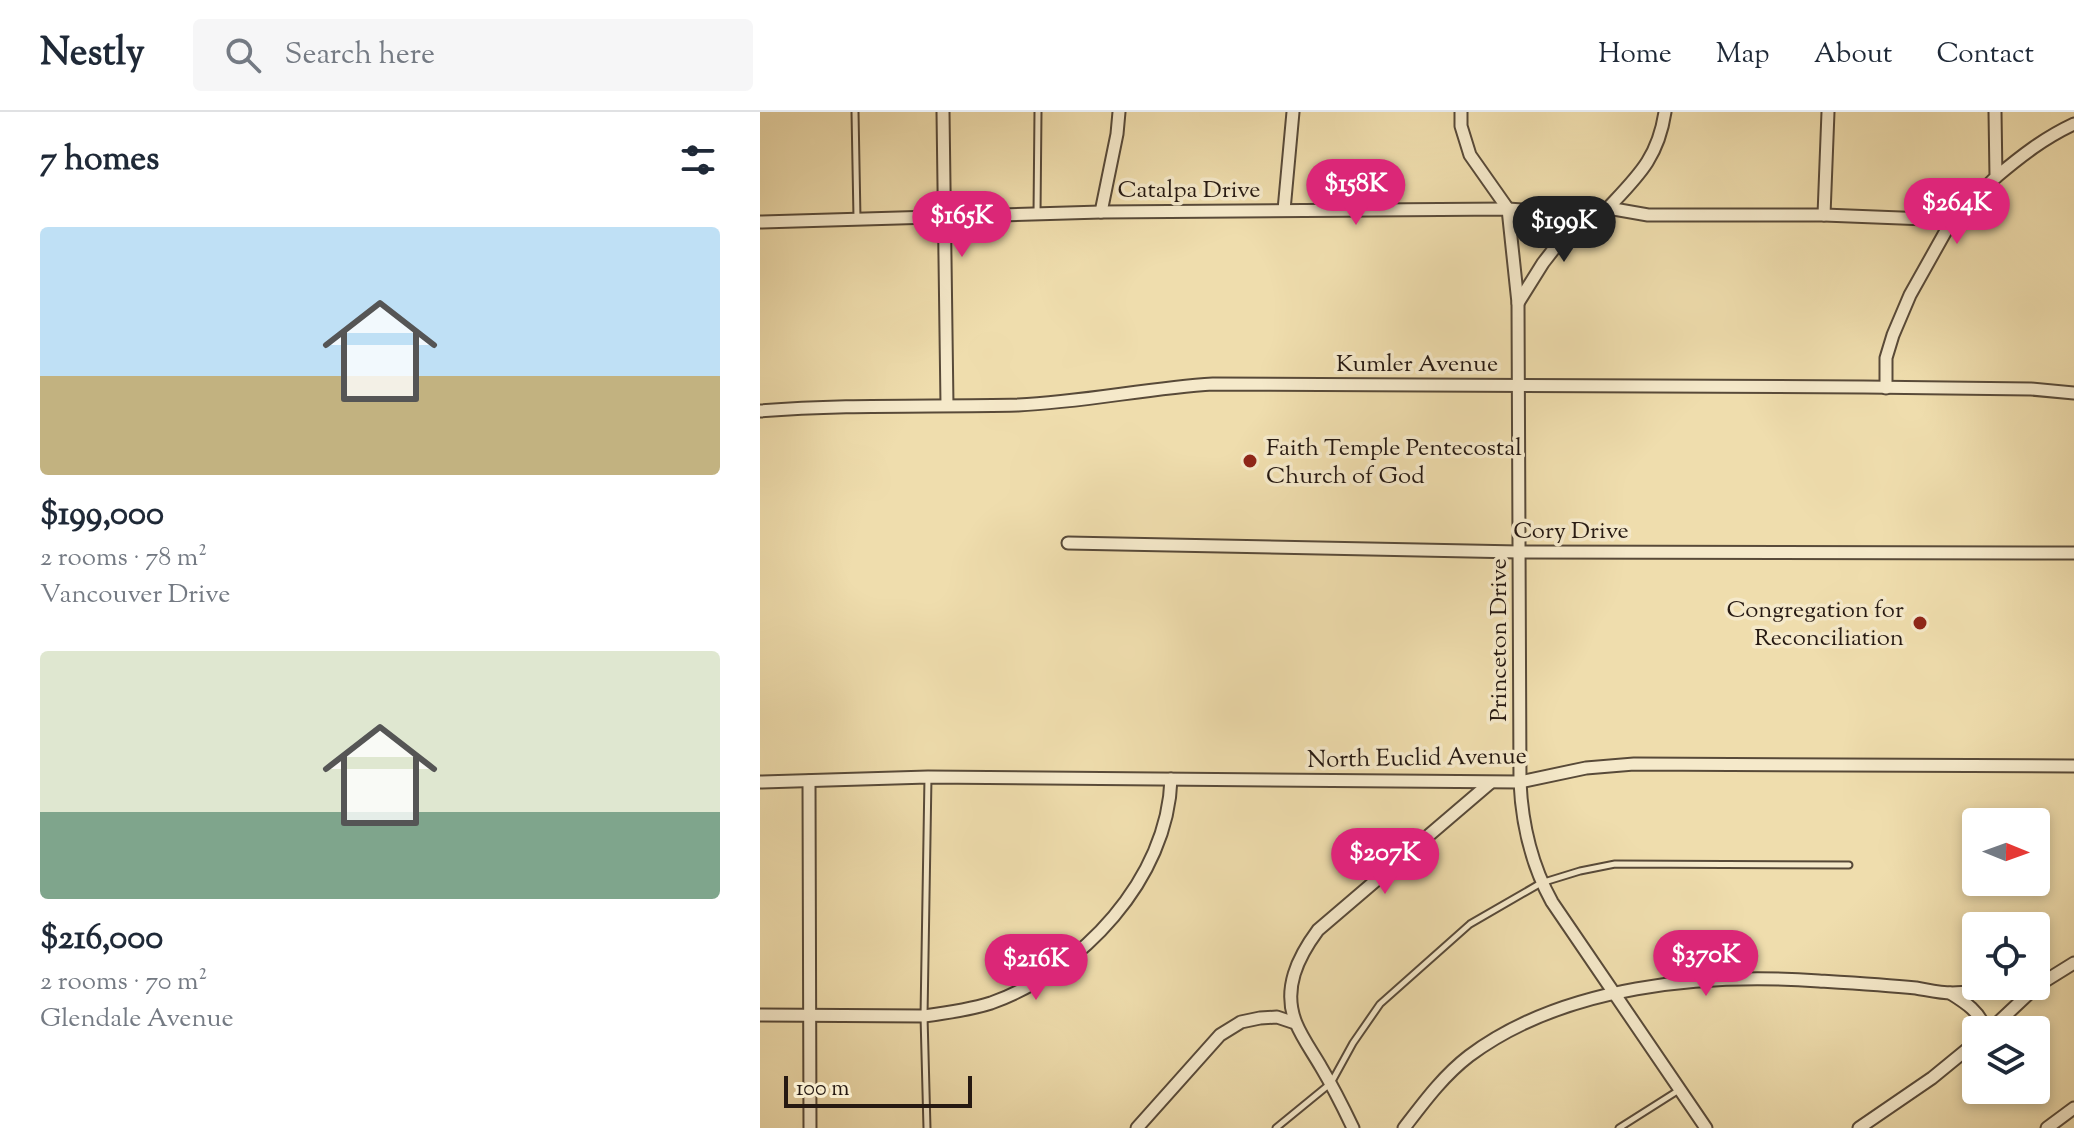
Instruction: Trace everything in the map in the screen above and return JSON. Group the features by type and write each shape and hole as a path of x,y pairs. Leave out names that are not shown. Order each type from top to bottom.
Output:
{"street":[{"path":"943,112 947,405"},
{"path":"1101,212 1119,112"},
{"path":"1284,210 1293,112"},
{"name":"Princeton Drive","path":"1461,112 1461,126 1470,155 1508,209 1518,303 1520,782 1527,843 1541,883 1559,913 1706,1128"},
{"path":"1608,208 1647,164 1660,136 1665,112"},
{"path":"1824,215 1828,112"},
{"path":"1995,112 1996,177"},
{"path":"1886,388 1886,358 1893,335 1910,295 1952,220 2027,151 2074,124"},
{"name":"Catalpa Drive","path":"760,222 1284,210 1508,209 1576,214 1608,208 1648,215 1824,215 1952,220"},
{"path":"1518,303 1564,236 1594,211"},
{"name":"Kumler Avenue","path":"760,411 1057,402 1213,384 2031,389 2074,393"},
{"name":"Cory Drive","path":"1068,543 1519,552 2074,553"},
{"name":"North Euclid Avenue","path":"760,782 928,777 1490,783 1520,782 1567,771 1634,764 2074,766"},
{"path":"760,1015 924,1016 962,1011 1020,990 1062,965 1096,936 1125,900 1146,865 1163,824 1171,779"},
{"path":"809,781 810,1128"},
{"path":"1353,1128 1331,1083 1295,1023 1291,1001 1292,974 1303,950 1318,930 1490,783"},
{"path":"2050,978 2074,963"},
{"path":"1404,1128 1445,1077 1493,1040 1524,1024 1613,993 1704,981 1766,979 1962,992"},
{"path":"1950,993 1971,1006 1979,1016"},
{"path":"2004,1016 2021,1000"},
{"path":"1137,1128 1220,1035 1241,1022 1260,1018 1277,1017 1295,1023"},
{"path":"1859,1128 1962,1053"},
{"path":"2047,1128 2074,1108"}],"lane":[{"path":"855,112 857,219"},
{"path":"1037,214 1038,112"},
{"path":"927,1128 924,1016 928,777"},
{"path":"1276,1128 1331,1083 1380,1004 1470,924 1541,883 1615,864 1849,865"},
{"path":"1619,1128 1680,1090"}],"place":[{"name":"Faith Temple Pentecostal Church of God","path":"1250,461"},
{"name":"Congregation for Reconciliation","path":"1920,623"}]}
